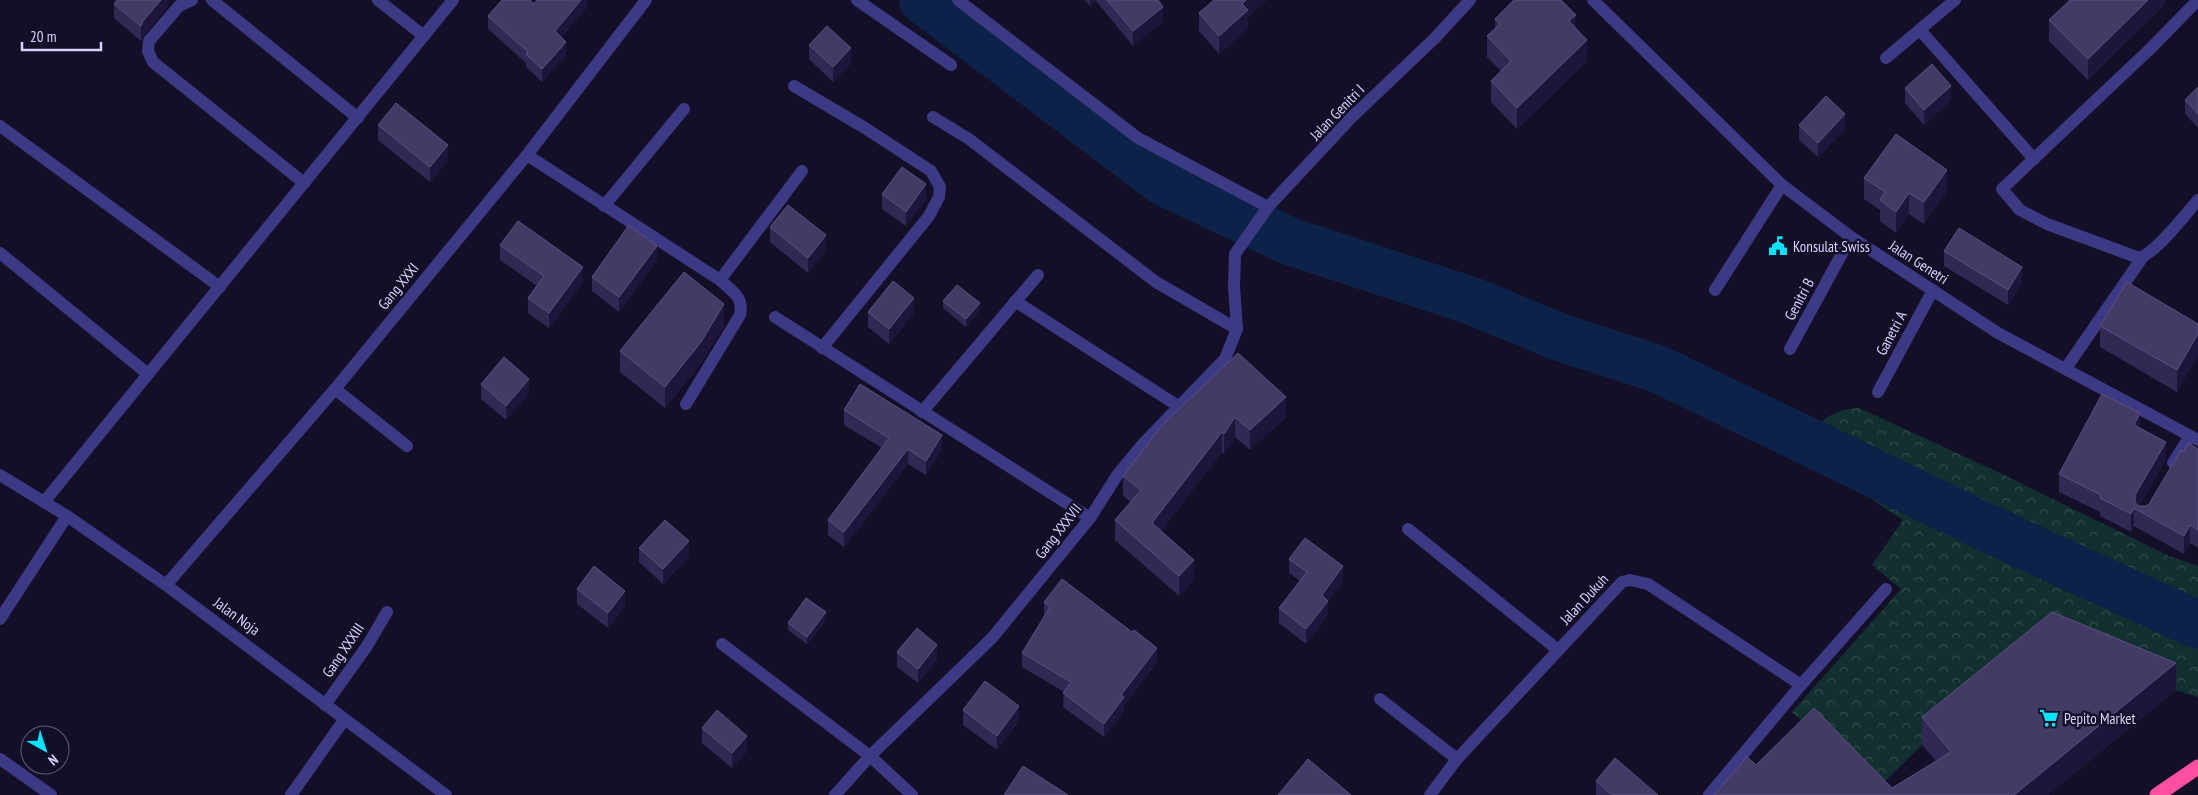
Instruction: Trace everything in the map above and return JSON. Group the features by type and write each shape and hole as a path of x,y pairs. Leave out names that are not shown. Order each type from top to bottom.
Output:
{"highway":[{"path":"2157,795 2198,767"}],"street":[{"path":"192,0 179,6 149,41 148,51 153,62 304,183"},
{"path":"212,0 358,118"},
{"path":"378,0 424,36"},
{"path":"44,502 454,0"},
{"name":"Gang XXXI","path":"166,584 335,389 527,155 646,0"},
{"path":"857,0 951,64"},
{"path":"958,0 1138,138 1266,210"},
{"name":"Jalan Genitri I","path":"1235,254 1266,210 1352,117 1435,38 1470,0"},
{"name":"Jalan Genetri","path":"1593,0 1782,185 1851,237 1998,333 2194,438"},
{"path":"1886,58 1955,0"},
{"path":"2142,258 2137,258 2047,224 2020,210 2002,189 2152,48 2198,0"},
{"path":"1920,30 2034,159"},
{"path":"794,86 865,128 931,171 940,187 939,197 929,216 822,348"},
{"path":"604,206 684,109"},
{"path":"933,117 969,139 1156,282 1237,328"},
{"path":"0,126 220,287"},
{"path":"527,155 720,280 738,296 742,306 740,315 686,404"},
{"path":"720,280 802,171"},
{"path":"1715,290 1782,185"},
{"path":"2066,368 2142,258 2156,246 2198,200"},
{"name":"Genitri B","path":"1790,349 1851,237"},
{"path":"0,253 148,374"},
{"name":"Gang XXXVII","path":"835,795 870,756 992,638 1090,518 1118,474 1178,406 1225,359 1237,328 1234,286 1235,254"},
{"path":"922,412 1038,275"},
{"name":"Ganetri A","path":"1878,392 1933,290"},
{"path":"1015,301 1178,406"},
{"path":"775,317 1090,518"},
{"path":"335,389 407,446"},
{"path":"2166,476 2194,438"},
{"name":"Jalan Noja","path":"0,474 67,516 166,584 446,795"},
{"path":"0,619 67,516"},
{"path":"1408,529 1558,650"},
{"name":"Jalan Dukuh","path":"1430,795 1457,759 1622,582 1630,580 1648,584 1801,685"},
{"path":"1709,795 1801,685 1886,589"},
{"name":"Gang XXXIII","path":"325,705 367,646 388,612"},
{"path":"722,644 870,756 912,795"},
{"path":"1380,699 1457,759"},
{"path":"291,795 344,720"},
{"path":"0,759 51,795"}],"green space":[{"path":"1859,408 2002,474 2169,556 2198,566 2198,697 2172,689 1922,745 1877,789 1792,712 1901,589 1872,565 1903,520 1801,452 1823,421 1838,412"}],"building":[{"path":"117,0 161,0 141,26 114,4"},
{"path":"502,0 530,0 534,4 537,0 581,0 555,31 566,42 542,69 526,54 528,52 488,16"},
{"path":"1107,0 1158,0 1163,7 1133,31"},
{"path":"1214,0 1246,0 1242,4 1248,10 1219,36 1199,13"},
{"path":"1514,0 1561,0 1576,15 1569,21 1587,40 1517,108 1491,81 1511,61 1487,36 1500,24 1495,19"},
{"path":"2070,0 2148,0 2088,59 2049,20"},
{"path":"827,26 851,48 833,67 809,45"},
{"path":"1932,64 1951,86 1924,110 1905,88"},
{"path":"2198,87 2198,114 2185,100"},
{"path":"1826,96 1845,114 1818,143 1799,125"},
{"path":"396,103 448,145 430,167 378,125"},
{"path":"1896,134 1947,170 1924,202 1909,193 1896,212 1880,200 1885,192 1864,178"},
{"path":"902,167 926,184 906,212 882,194"},
{"path":"788,205 826,235 808,258 770,227"},
{"path":"518,221 583,267 549,313 528,298 544,276 500,245"},
{"path":"629,225 657,246 619,297 592,277"},
{"path":"1959,228 2022,267 2008,290 1944,251"},
{"path":"684,272 724,304 701,342 665,387 620,351"},
{"path":"893,281 914,298 889,329 868,312"},
{"path":"2127,282 2198,324 2198,334 2177,370 2100,326"},
{"path":"957,285 980,303 966,319 943,301"},
{"path":"1238,353 1286,397 1250,430 1235,417 1224,434 1222,432 1152,523 1194,560 1179,576 1115,520 1141,490 1123,476 1163,424"},
{"path":"504,357 529,379 506,406 481,384"},
{"path":"860,384 942,435 926,461 908,449 844,532 828,520 889,438 844,410"},
{"path":"2102,394 2140,413 2134,425 2166,442 2135,495 2135,502 2138,506 2149,504 2181,450 2184,451 2188,443 2198,449 2198,530 2190,525 2184,536 2134,508 2131,514 2100,498 2101,495 2059,474"},
{"path":"665,520 689,541 663,569 639,548"},
{"path":"1305,538 1343,566 1322,595 1328,601 1306,629 1279,608 1307,572 1289,559"},
{"path":"594,566 625,591 608,613 577,589"},
{"path":"1062,579 1132,632 1134,630 1157,648 1121,695 1124,697 1104,724 1063,693 1071,682 1022,653 1050,607 1044,602"},
{"path":"806,598 826,612 807,637 788,623"},
{"path":"2052,612 2176,663 2014,795 1714,795 1747,757 1756,765 1814,708 1892,788 1951,752 1922,717"},
{"path":"917,628 937,645 918,669 897,652"},
{"path":"985,681 1019,706 997,736 963,710"},
{"path":"717,710 747,736 732,753 702,728"},
{"path":"1615,758 1658,795 1612,795 1596,781"},
{"path":"1308,759 1351,795 1278,795"},
{"path":"1023,766 1068,795 1004,795"}],"waterway":[{"path":"923,0 1164,182 1289,241 1472,301 1559,337 1658,369 1983,526 2198,625"}],"place":[{"name":"Konsulat Swiss","path":"1778,246"},
{"name":"Pepito Market","path":"2049,718"}]}
